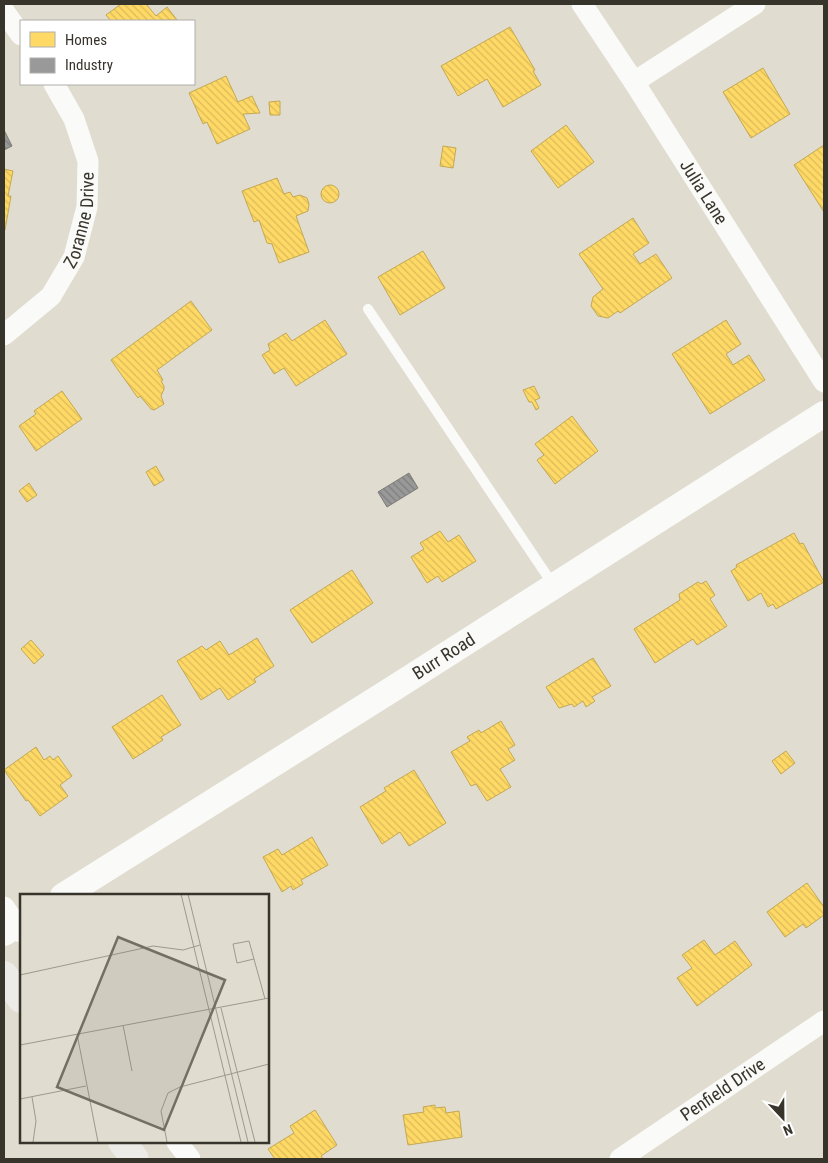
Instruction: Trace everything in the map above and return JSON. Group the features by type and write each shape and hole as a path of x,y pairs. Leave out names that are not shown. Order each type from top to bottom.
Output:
{"main road":[{"path":"4,975 20,998"},
{"path":"123,1143 135,1159"}],"street":[{"name":"Julia Lane","path":"582,4 634,82 824,382"},
{"path":"634,82 755,4"},
{"path":"4,11 20,35"},
{"name":"Zoranne Drive","path":"4,335 50,296 74,256 87,208 88,161 74,119 55,85"},
{"name":"Burr Road","path":"65,894 391,690 824,414"},
{"name":"Penfield Drive","path":"620,1159 824,1021"},
{"path":"178,1143 190,1159"}],"lane":[{"path":"368,309 554,586"}],"building: Homes":[{"path":"121,4 146,4 156,16 167,7 177,20 110,20 106,15"},
{"path":"510,27 535,70 533,71 541,85 503,107 487,79 458,96 441,66"},
{"path":"763,68 790,114 751,138 723,92"},
{"path":"226,76 238,102 252,96 260,113 243,114 250,129 217,144 207,122 203,124 189,93"},
{"path":"280,101 280,115 270,115 269,102"},
{"path":"566,125 594,162 558,188 531,151"},
{"path":"824,145 824,212 794,165"},
{"path":"443,146 456,148 453,168 440,166"},
{"path":"4,169 13,171 8,196 11,196 5,230 4,230"},
{"path":"277,178 284,194 290,192 293,197 300,195 307,198 309,204 308,211 296,216 309,252 279,263 272,244 267,243 259,220 254,222 242,191"},
{"path":"326,185 334,185 339,190 337,201 326,203 321,198 321,190"},
{"path":"633,218 649,243 633,254 640,264 656,254 672,278 620,313 618,311 608,318 598,316 591,306 593,297 603,289 579,254"},
{"path":"423,251 445,288 400,315 378,277"},
{"path":"191,301 212,330 157,370 163,380 161,381 164,389 161,396 164,404 154,410 151,409 140,396 138,398 111,360"},
{"path":"325,320 347,354 296,386 284,368 274,374 262,355 270,350 268,344 286,333 292,341"},
{"path":"726,320 741,344 726,354 733,365 749,355 765,380 710,414 672,354"},
{"path":"534,386 540,398 535,400 539,408 536,410 532,402 529,402 523,390"},
{"path":"62,391 82,419 36,451 19,426 36,414 34,411"},
{"path":"572,416 598,451 555,484 537,460 544,455 535,444"},
{"path":"156,466 164,480 154,486 146,472"},
{"path":"29,483 37,495 27,502 19,491"},
{"path":"440,531 448,542 459,535 476,561 442,582 438,576 427,583 411,557 424,549 420,543"},
{"path":"794,533 800,544 803,543 824,582 776,609 773,604 768,607 761,593 748,601 731,571 737,567 736,565"},
{"path":"352,570 373,603 312,643 290,610"},
{"path":"706,581 715,595 710,599 727,626 697,645 693,639 655,663 634,629 680,600 679,594 698,582 701,584"},
{"path":"257,638 274,666 254,679 256,682 228,700 220,688 201,700 177,661 202,646 206,650 220,641 229,655"},
{"path":"31,640 44,655 34,664 21,649"},
{"path":"593,658 611,686 592,697 595,701 586,707 583,701 574,707 572,704 559,708 546,687"},
{"path":"162,695 181,725 161,737 163,740 133,759 112,727"},
{"path":"501,721 515,745 508,749 515,760 500,769 511,787 487,801 476,784 471,786 451,752 470,741 467,737 479,730 481,733"},
{"path":"36,747 44,760 50,756 53,760 58,756 72,776 60,785 68,796 40,816 28,800 26,801 4,770"},
{"path":"786,751 795,763 781,774 772,761"},
{"path":"414,770 446,823 409,846 400,832 382,844 360,807 386,791 384,788"},
{"path":"312,837 328,865 301,880 303,884 293,890 291,886 282,892 263,857 278,849 282,855"},
{"path":"807,883 824,907 824,915 806,928 803,924 785,937 767,912"},
{"path":"704,940 715,955 735,941 752,965 697,1006 677,978 692,968 682,955"},
{"path":"435,1105 435,1108 445,1107 446,1113 459,1111 462,1137 408,1145 403,1115 424,1112 423,1107"},
{"path":"315,1110 337,1145 321,1156 323,1159 275,1159 268,1149 294,1133 290,1126"}],"building: Industry":[{"path":"4,130 12,146 4,150"},
{"path":"409,473 418,488 387,507 378,492"}]}
